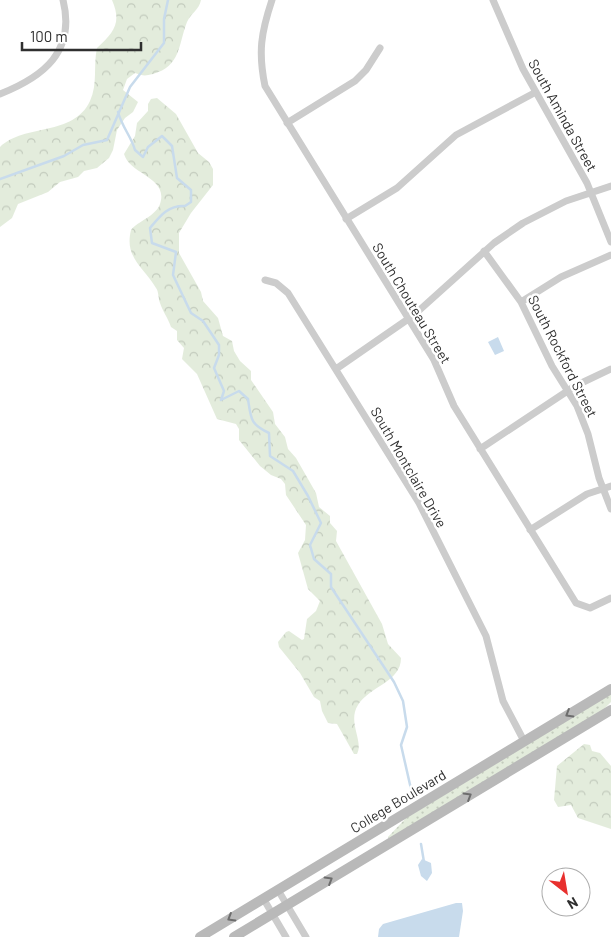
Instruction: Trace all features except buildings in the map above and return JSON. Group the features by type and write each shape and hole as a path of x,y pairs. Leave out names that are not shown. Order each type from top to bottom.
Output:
{"main road":[{"name":"College Boulevard","path":"200,937 611,689"},
{"path":"234,937 611,710"}],"street":[{"path":"0,94 40,75 58,52 64,36 63,0"},
{"name":"South Chouteau Street","path":"272,0 262,31 260,61 266,86 434,360 454,406 576,603 590,608 611,598"},
{"name":"South Aminda Street","path":"493,0 523,68 591,193 611,242"},
{"path":"287,123 352,85 366,70 380,48"},
{"path":"346,219 405,182 456,135 536,92"},
{"path":"336,369 409,319 484,251 523,222 566,201 611,186"},
{"name":"South Rockford Street","path":"484,251 521,302 552,366 568,391 585,424 603,489 611,509"},
{"path":"521,302 561,277 611,255"},
{"name":"South Montclaire Drive","path":"265,280 276,283 288,293 419,503 486,636 503,701 524,741"},
{"path":"480,449 568,391 611,369"},
{"path":"530,530 587,494 611,486"},
{"path":"278,890 306,937"},
{"path":"263,898 286,937"}],"green space":[{"path":"112,0 201,0 199,6 187,22 177,54 169,66 150,75 135,73 127,79 123,90 138,102 133,112 125,118 117,130 113,150 109,158 97,168 84,171 78,177 60,182 48,192 18,204 12,218 0,227 0,147 22,135 61,125 72,120 82,112 92,95 95,82 97,48 115,27 116,15"},
{"path":"157,98 176,114 198,153 209,162 213,169 213,185 191,213 179,233 179,253 201,292 203,301 218,318 223,336 232,341 234,351 240,361 251,371 251,380 273,412 275,424 285,437 288,449 296,458 316,493 319,507 330,516 330,523 337,531 336,541 382,624 388,644 401,658 400,666 396,673 363,699 355,711 354,718 359,743 357,754 354,754 337,724 328,723 322,711 320,701 314,697 300,673 279,647 278,642 289,631 302,640 304,639 307,619 316,611 320,601 308,589 298,553 305,540 306,525 286,495 285,484 281,479 271,475 260,466 239,440 239,429 236,424 217,419 197,374 182,359 184,348 177,340 177,331 171,327 168,321 159,301 157,290 136,262 130,248 131,230 155,212 160,204 161,195 159,188 154,182 133,167 124,154 135,136 137,123 148,111 148,104 151,99"},
{"path":"611,694 611,702 603,710 389,839 388,837 406,818"},
{"path":"584,744 590,745 592,751 600,753 611,766 611,829 578,818 571,805 558,807 554,800 557,766"}],"water":[{"path":"498,337 504,351 495,355 488,342"},
{"path":"422,859 431,863 432,873 427,881 421,876 418,865"},
{"path":"456,903 462,903 463,911 459,937 378,937 379,929 383,924"}],"waterway":[{"path":"0,179 64,156 83,145 107,140 130,87 164,43 164,19 168,0"},
{"path":"118,112 135,150 143,157 148,147 162,136 172,146 177,178 191,190 191,202 185,206 169,209 157,219 150,228 152,243 176,252 173,275 191,313 203,321 219,345 219,355 214,368 224,391 221,400 239,391 248,399 255,424 269,433 270,456 293,471 321,523 310,545 314,559 331,574 331,587 394,682 403,701 407,727 401,745 411,789"},
{"path":"421,844 424,862"}]}
